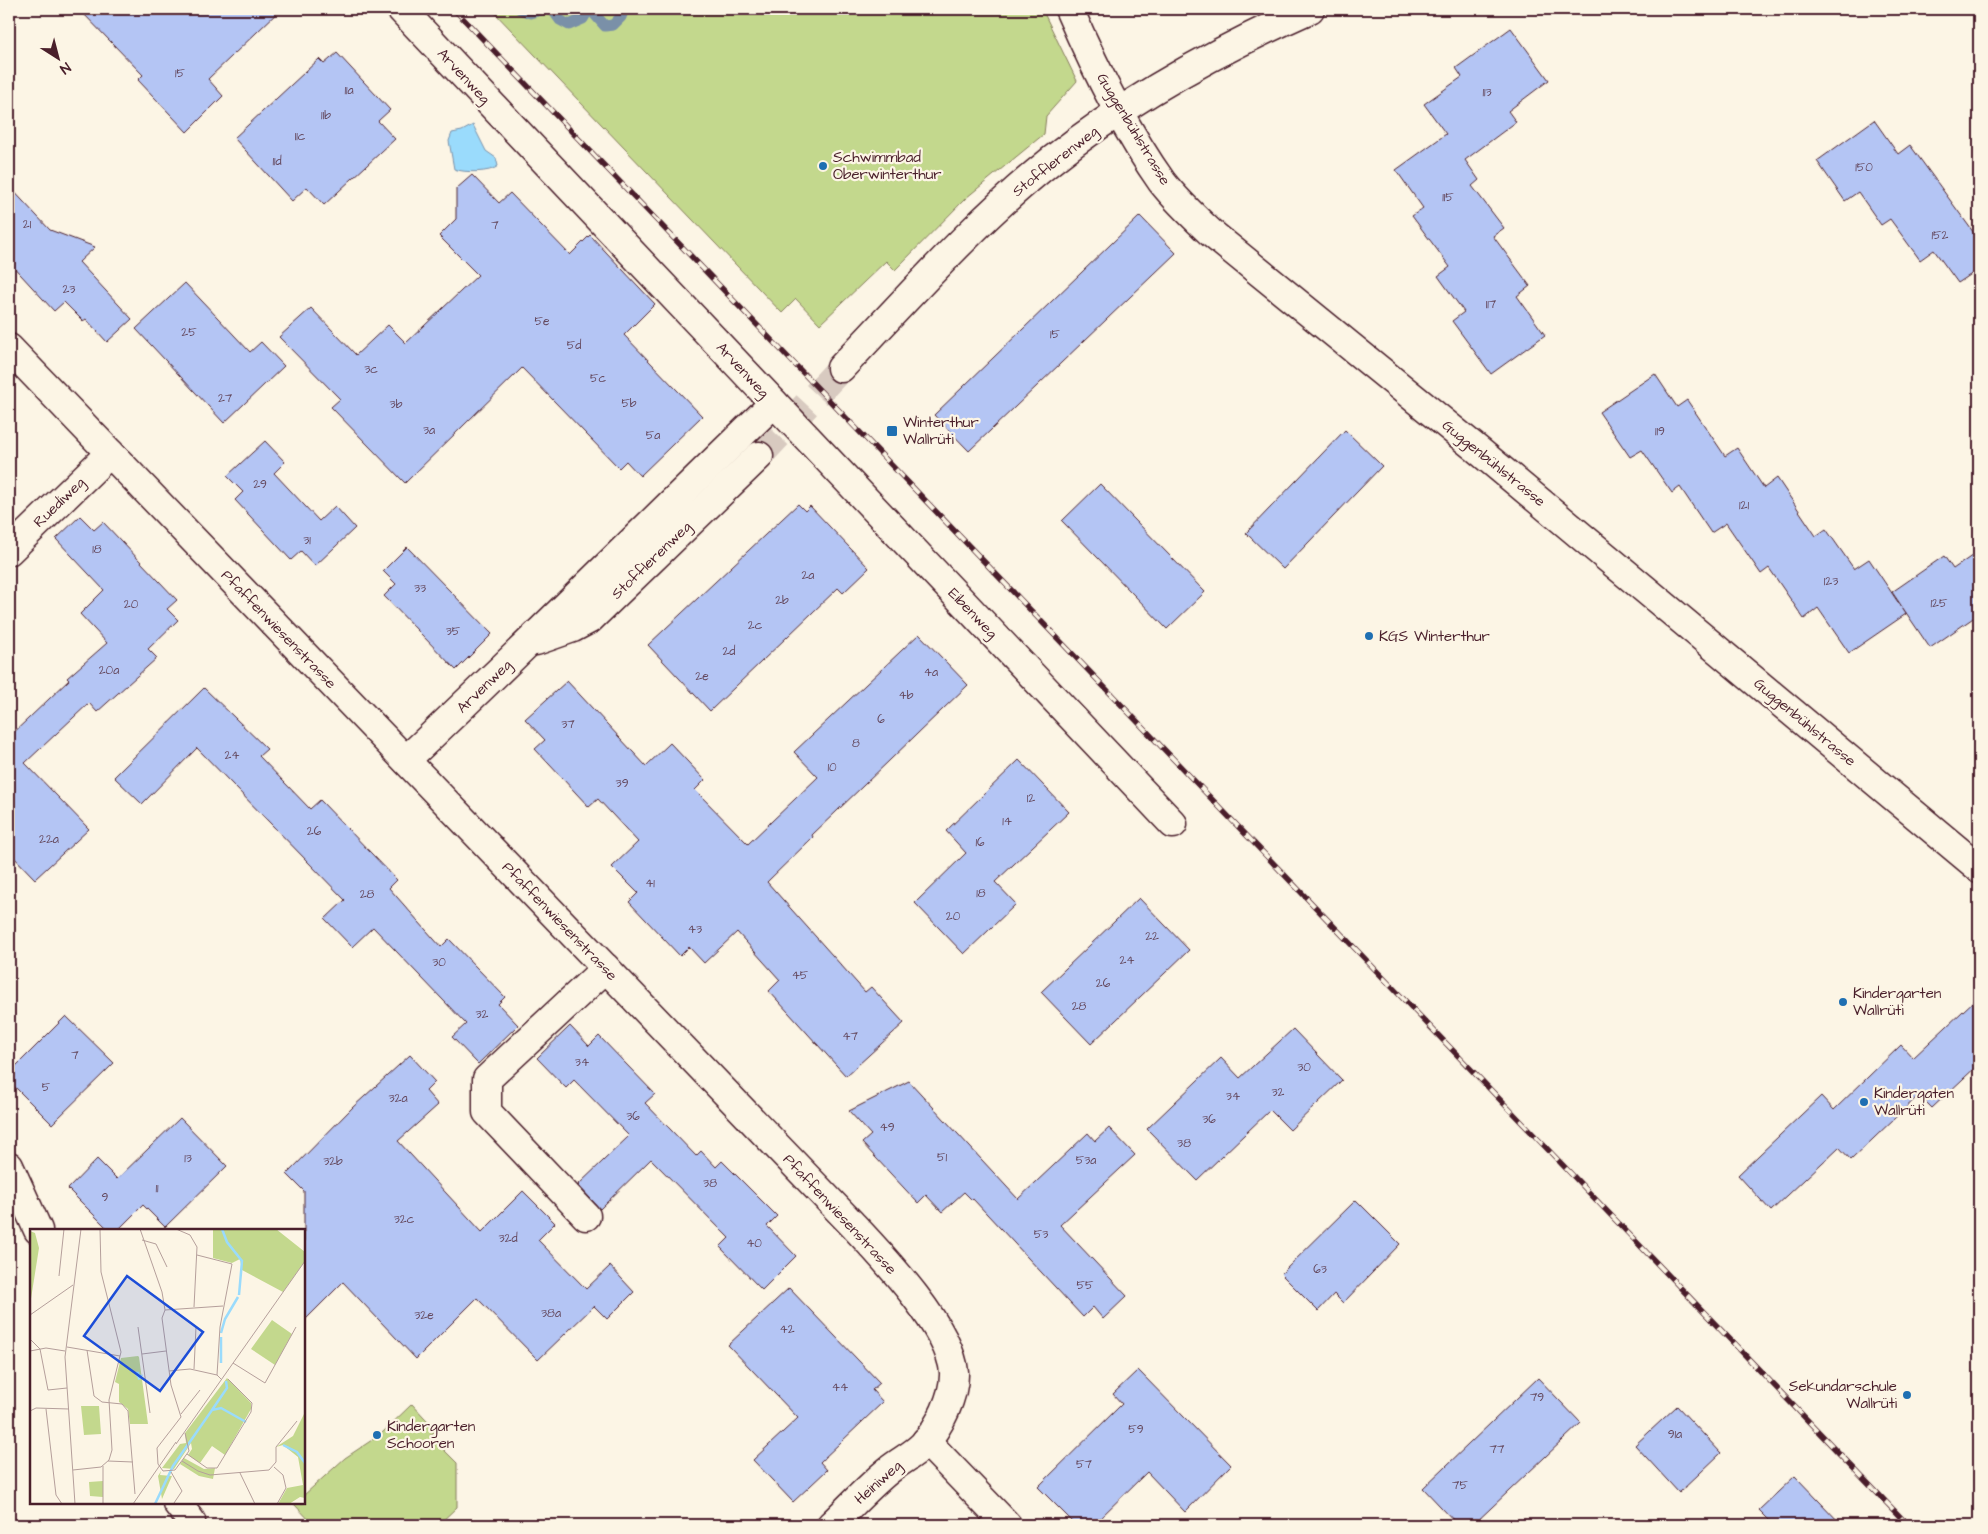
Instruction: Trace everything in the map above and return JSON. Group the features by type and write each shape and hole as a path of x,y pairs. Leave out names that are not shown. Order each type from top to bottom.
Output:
{"street":[{"name":"Arvenweg","path":"400,9 774,403 628,544 530,643 406,760"},
{"name":"Guggenbühlstrasse","path":"1069,9 1121,112 1162,181 1189,212 1223,245 1478,450 1979,868"},
{"name":"Stofflerenweg","path":"841,368 965,238 1051,161 1121,112 1232,48 1310,9"},
{"name":"Pfaffenwiesenstrasse","path":"9,348 867,1240 921,1306 943,1341 954,1374 945,1410 926,1441"},
{"name":"Eibenweg","path":"774,403 1173,824"},
{"name":"Ruediweg","path":"9,551 110,453"},
{"name":"Stofflerenweg","path":"530,643 573,628 590,618 759,456"},
{"path":"586,1216 487,1112 487,1079 606,968"},
{"path":"9,1166 38,1229"},
{"path":"926,1441 1007,1525"},
{"name":"Heiniweg","path":"831,1525 889,1470 926,1441"}],"green space":[{"name":"Schwimmbad Oberwinterthur","path":"491,9 1042,9 1077,81 1046,116 1044,134 966,198 895,270 886,261 820,324 796,299 782,313"},
{"path":"412,1404 436,1430 430,1436 457,1463 457,1507 438,1525 314,1525 294,1504 305,1504 305,1494 345,1458 381,1434"}],"water":[{"path":"473,125 486,151 496,158 498,166 495,168 477,172 454,169 449,141 452,133 462,131"}],"building":[{"path":"79,9 281,9 208,79 223,96 187,132 138,80 143,75"},
{"path":"1511,28 1549,80 1508,111 1516,122 1465,160 1479,180 1472,186 1504,228 1493,236 1530,286 1517,296 1545,335 1491,374 1452,321 1464,312 1438,276 1450,267 1412,216 1423,208 1396,170 1446,134 1424,104 1462,77 1456,68"},
{"path":"337,53 390,110 378,121 395,139 324,205 307,187 292,201 234,138 319,59 324,64"},
{"path":"1874,120 1898,154 1910,145 1979,240 1979,269 1958,283 1934,250 1920,260 1890,219 1881,225 1858,192 1845,201 1817,161"},
{"path":"472,175 499,203 510,193 570,255 590,235 655,304 624,335 702,416 640,476 626,461 619,468 522,368 405,483 331,407 340,399 279,337 311,308 356,355 388,325 406,343 478,275 439,236 456,219 456,189"},
{"path":"9,186 50,230 95,247 79,262 132,319 107,342 86,319 83,321 64,302 54,311 9,262"},
{"path":"1140,216 1176,253 969,451 934,415"},
{"path":"185,283 250,352 261,342 284,366 224,423 136,329"},
{"path":"1655,374 1677,407 1687,400 1725,456 1737,448 1764,488 1777,478 1816,536 1826,529 1854,569 1869,559 1906,614 1849,653 1818,608 1804,619 1769,568 1761,574 1726,523 1711,533 1680,487 1672,493 1642,450 1630,457 1599,412"},
{"path":"1345,430 1382,466 1283,569 1246,533"},
{"path":"265,441 285,462 274,473 319,521 335,506 355,528 315,566 301,551 291,560 235,500 243,492 227,476"},
{"path":"1100,484 1205,592 1167,629 1062,521"},
{"path":"798,504 805,511 810,506 869,568 843,593 838,588 710,711 648,645"},
{"path":"80,516 94,530 103,522 177,600 167,609 178,620 148,649 157,658 97,712 89,703 25,763 89,829 35,879 9,852 9,737 69,680 67,678 107,643 80,614 104,590 56,539"},
{"path":"407,547 492,634 456,670 384,596 396,584 383,571"},
{"path":"1979,551 1979,614 1930,648 1892,592 1944,556 1953,569"},
{"path":"919,634 968,685 812,835 813,837 767,882 865,992 871,987 904,1023 846,1076 769,991 780,980 737,932 704,963 689,947 680,956 629,902 638,893 612,867 638,842 598,799 589,807 535,749 545,740 525,719 567,681 646,766 670,743 705,780 695,790 748,844 818,777 794,752"},
{"path":"204,688 267,749 259,756 310,809 320,800 397,880 389,888 441,947 449,939 505,997 498,1004 518,1025 478,1064 452,1037 466,1024 373,927 352,947 325,919 345,900 197,748 142,804 114,777"},
{"path":"1019,760 1069,812 995,882 1016,904 964,954 915,903 966,853 946,831"},
{"path":"1139,898 1189,950 1091,1044 1041,992"},
{"path":"1979,996 1979,1064 1932,1108 1919,1095 1851,1160 1839,1147 1771,1211 1738,1175 1821,1096 1834,1110 1901,1045 1913,1058"},
{"path":"66,1016 114,1063 52,1124 9,1081 9,1073"},
{"path":"570,1026 589,1046 599,1036 655,1094 645,1103 696,1156 701,1151 716,1167 722,1161 777,1216 767,1226 796,1256 762,1290 720,1247 729,1238 651,1159 600,1209 578,1185 629,1136 574,1080 566,1088 537,1058"},
{"path":"1293,1029 1342,1080 1290,1130 1270,1110 1197,1180 1147,1129 1221,1058 1240,1078"},
{"path":"410,1055 435,1082 426,1091 438,1105 398,1141 482,1232 523,1191 555,1223 538,1240 586,1289 610,1266 634,1292 607,1319 594,1306 538,1360 477,1298 416,1359 343,1282 305,1320 304,1191 287,1174 353,1107"},
{"path":"909,1081 1018,1199 1088,1133 1095,1141 1109,1128 1135,1155 1060,1225 1127,1296 1103,1319 1093,1307 1083,1317 973,1199 964,1192 942,1212 926,1195 918,1203 862,1143 871,1135 849,1111"},
{"path":"180,1118 227,1166 165,1227 143,1205 119,1229 108,1229 68,1189 97,1159 117,1179"},
{"path":"1356,1200 1400,1244 1343,1303 1334,1294 1318,1311 1281,1274"},
{"path":"789,1288 880,1383 872,1390 883,1402 820,1462 827,1470 793,1502 753,1460 798,1418 728,1345"},
{"path":"1138,1370 1231,1465 1185,1512 1147,1472 1093,1525 1076,1525 1038,1487 1122,1404 1113,1394"},
{"path":"1538,1378 1581,1423 1473,1525 1458,1525 1423,1488"},
{"path":"1677,1406 1721,1453 1679,1493 1635,1445"},
{"path":"1795,1476 1842,1525 1774,1525 1759,1510"}],"waterway":[{"path":"520,9 530,13 545,9"},
{"path":"552,9 560,20 569,25 583,19 589,9"},
{"path":"590,9 605,26 613,25 621,17 624,9"}],"tunnel":[{"path":"759,456 841,368"}],"railway":[{"path":"454,9 1908,1525"}],"place":[{"name":"Schwimmbad Oberwinterthur","path":"823,166"},
{"name":"Winterthur Wallrüti","path":"892,431"},
{"name":"KGS Winterthur","path":"1369,636"},
{"name":"Kindergarten Wallrüti","path":"1843,1002"},
{"name":"Kindergaten Wallrüti","path":"1864,1102"},
{"name":"Sekundarschule Wallrüti","path":"1907,1395"},
{"name":"Kindergarten Schooren","path":"377,1435"}]}
